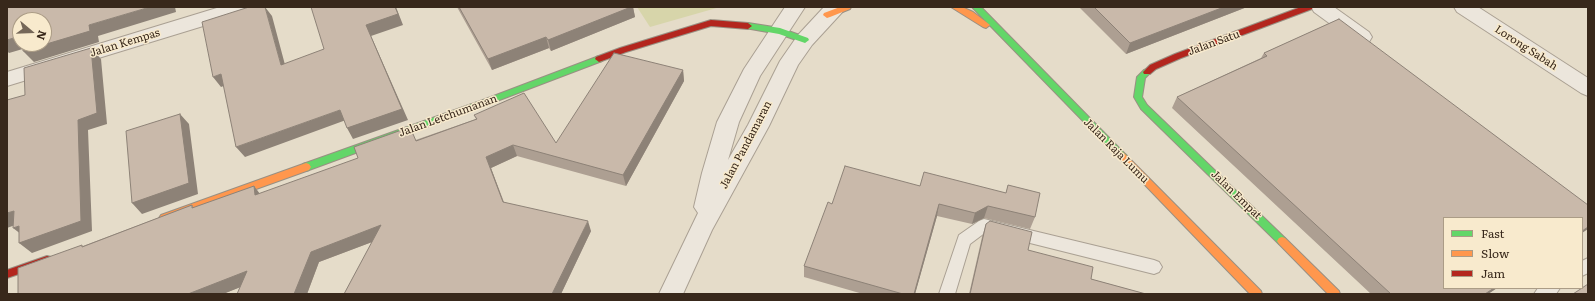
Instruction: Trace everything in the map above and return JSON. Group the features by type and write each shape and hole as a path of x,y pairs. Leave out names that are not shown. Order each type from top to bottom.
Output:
{"street":[{"name":"Jalan Kempas","path":"7,79 242,7"},
{"path":"702,227 714,173 728,122 751,74 795,7"},
{"path":"832,11 847,7"},
{"path":"955,7 970,14 1002,36"},
{"name":"Jalan Raja Lumu","path":"976,7 1002,36 1257,294"},
{"name":"Jalan Satu","path":"1138,97 1141,77 1153,67 1178,56 1309,7"},
{"path":"1321,7 1375,48"},
{"name":"Lorong Sabah","path":"1464,7 1588,88"},
{"name":"Jalan Pandamaran","path":"671,294 702,227 758,126 780,79 805,40 832,11"},
{"name":"Jalan Letchumanan","path":"157,220 486,102 623,50 711,23 752,26 780,31 805,40"},
{"name":"Jalan Empat","path":"1138,97 1144,107 1233,192 1335,294"},
{"path":"7,274 52,258"}],"lane":[{"path":"947,294 964,240 984,224 1154,267"}],"shaded area":[{"path":"637,7 720,7 650,27"}],"building":[{"path":"7,7 150,7 89,25 90,31 52,42 52,12 12,12 12,38 7,40"},
{"path":"249,7 265,7 281,65 324,49 311,7 395,7 398,14 366,25 402,109 347,128 340,110 236,147 221,74 213,77 202,22"},
{"path":"459,7 631,7 548,40 546,37 488,59"},
{"path":"1094,7 1224,7 1130,43"},
{"path":"1339,19 1588,205 1588,227 1583,230 1583,217 1443,217 1443,289 1492,289 1485,294 1391,294 1177,97 1267,56 1264,53"},
{"path":"91,48 97,113 78,120 81,221 19,243 19,226 13,228 14,211 7,213 7,100 25,95 24,68"},
{"path":"614,53 683,70 623,175 513,145 486,157 503,202 588,221 552,294 344,294 381,225 311,252 294,294 237,294 247,271 188,294 18,294 18,268 82,245 82,247 192,205 192,208 254,186 255,195 358,158 354,147 410,127 416,141 477,119 474,115 524,93 556,143"},
{"path":"180,114 189,183 132,203 126,131"},
{"path":"845,166 920,186 924,172 1006,193 1008,185 1040,193 1035,217 988,206 975,213 939,204 914,294 903,294 804,266 828,202 832,204"},
{"path":"990,221 1032,232 1028,250 1093,267 1091,279 1146,294 970,294 986,224"},
{"path":"1588,284 1588,294 1573,294 1583,289"}],"traffic: fast":[{"path":"976,7 1122,156"},
{"path":"748,26 780,31 805,40"},
{"path":"306,167 486,102 599,59"},
{"path":"1147,72 1141,77 1138,97 1144,107 1282,241"}],"traffic: slow":[{"path":"827,15 847,7"},
{"path":"955,7 970,14 986,25"},
{"path":"1122,156 1257,294"},
{"path":"164,218 306,167"},
{"path":"1282,241 1335,294"}],"traffic: jam":[{"path":"1147,72 1153,67 1178,56 1309,7"},
{"path":"599,59 623,50 711,23 748,26"},
{"path":"7,274 47,260"}]}
